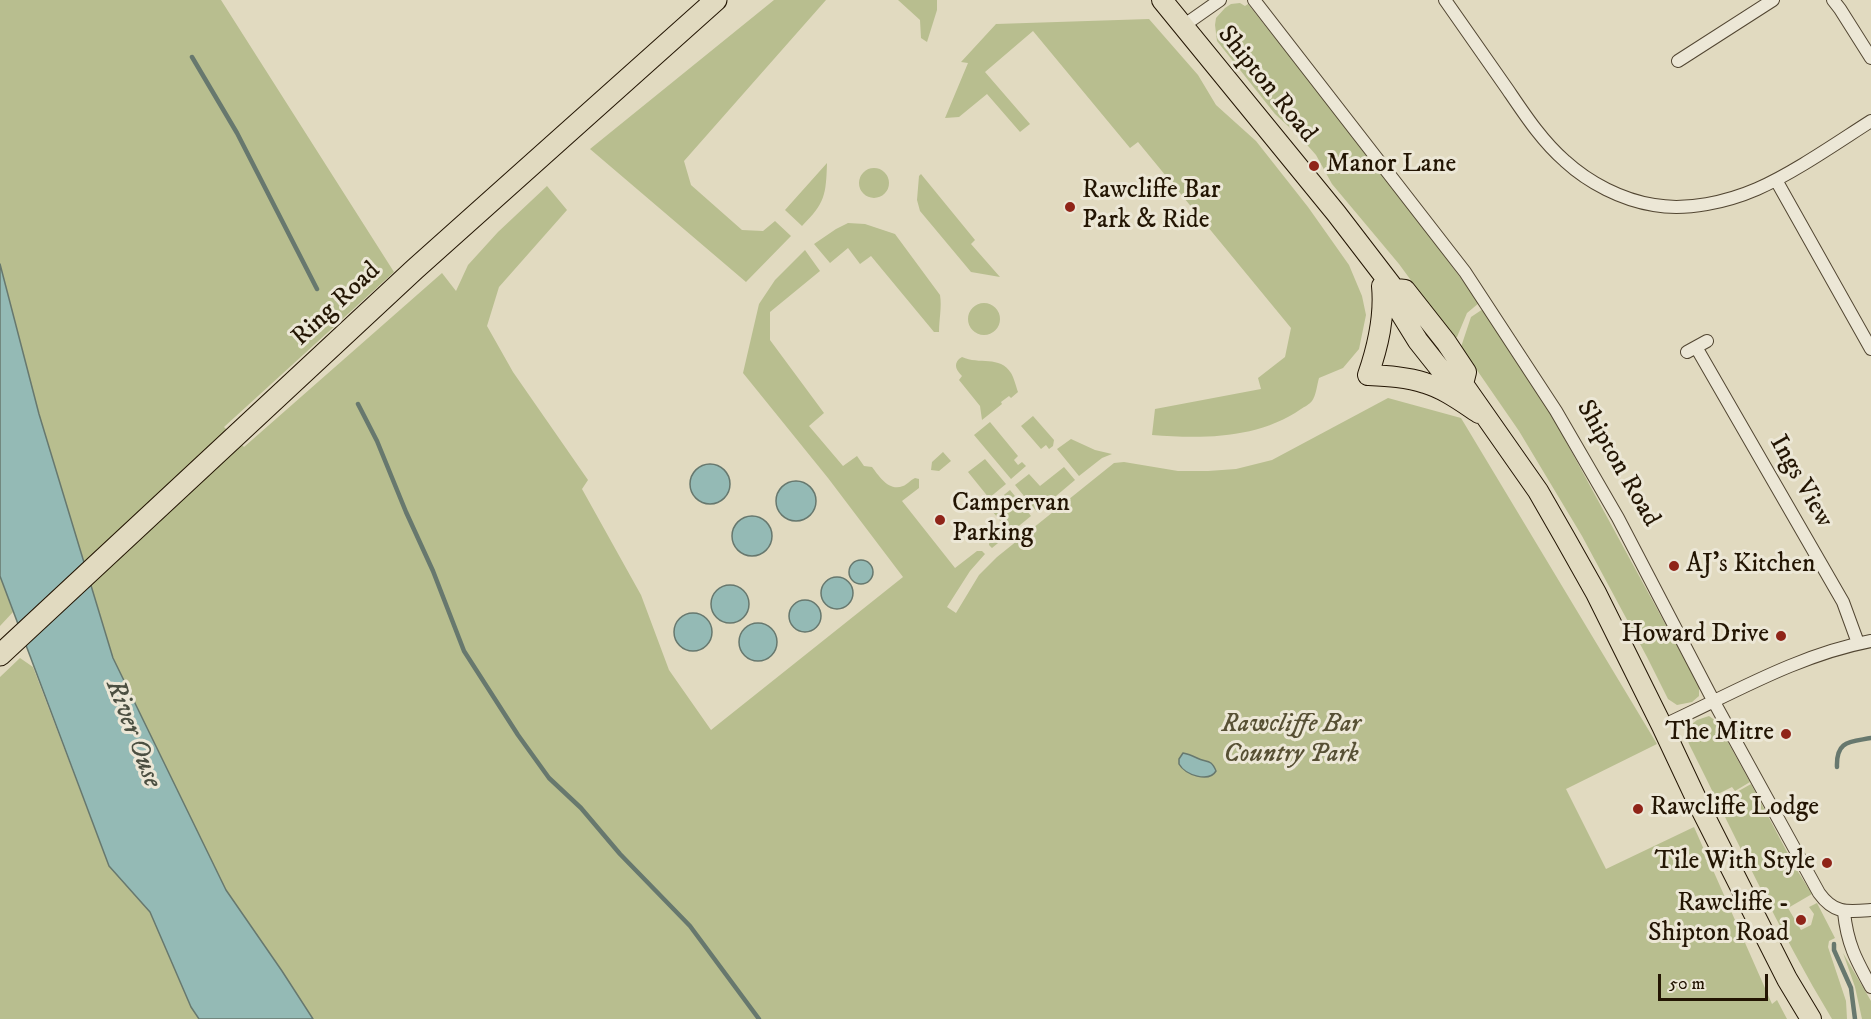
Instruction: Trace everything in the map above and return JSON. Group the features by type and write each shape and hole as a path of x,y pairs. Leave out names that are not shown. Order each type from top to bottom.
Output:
{"highway":[{"name":"Ring Road","path":"0,655 445,242 716,0"}],"main road":[{"name":"Shipton Road","path":"1162,0 1336,213 1394,289 1405,290 1446,342 1466,372 1463,384"},
{"path":"1380,271 1383,303 1382,326 1368,375 1393,376 1427,383 1486,418"},
{"name":"Shipton Road","path":"1394,289 1392,299 1418,341 1451,381 1463,384 1538,491 1565,538 1596,593 1781,968 1811,1019"},
{"path":"1418,341 1431,339 1446,342"}],"street":[{"path":"1183,26 1220,0"},
{"name":"Shipton Road","path":"1254,0 1465,272 1556,411 1618,518 1714,702 1819,893 1834,909 1844,912"},
{"path":"1445,0 1543,138 1563,160 1581,174 1624,197 1654,205 1677,206 1703,204 1756,190 1871,122"},
{"path":"1678,61 1773,0"},
{"path":"1833,0 1871,58"},
{"path":"1776,180 1871,349"},
{"name":"Ings View","path":"1697,347 1843,602 1858,644"},
{"path":"1662,726 1790,666 1871,641"},
{"path":"1871,910 1844,912 1846,932 1853,954 1871,987"}],"green space":[{"name":"Rawcliffe Bar Country Park","path":"0,0 221,0 394,272 224,427 244,447 442,273 456,291 468,265 498,232 547,186 567,210 499,287 487,326 513,372 588,480 582,489 641,595 669,670 711,730 903,577 828,478 743,373 759,304 775,280 805,250 820,271 770,312 770,340 824,413 809,426 843,466 857,456 864,466 872,467 885,482 893,487 904,485 915,478 919,479 919,488 902,501 955,568 977,551 985,554 970,571 947,607 956,613 979,575 997,557 1114,463 1124,462 1178,471 1236,469 1272,460 1388,398 1461,418 1657,744 1566,789 1606,869 1694,827 1772,1004 1777,1000 1787,1019 313,1019 226,890 113,658 39,414 0,264"},
{"path":"774,0 826,0 684,161 691,185 742,230 763,231 775,221 791,236 746,282 590,149"},
{"path":"898,0 937,0 937,10 927,42 921,38 920,20"},
{"path":"1240,3 1245,6 1248,4 1393,186 1479,303 1467,313 1454,339 1399,264 1332,184 1316,155 1275,114 1217,41 1216,18 1231,4"},
{"path":"1149,19 1198,75 1216,105 1256,141 1308,207 1349,265 1362,296 1366,315 1359,349 1343,368 1319,378 1312,401 1284,419 1267,426 1229,435 1190,437 1152,435 1155,409 1261,389 1258,378 1285,357 1291,328 1138,142 1130,148 1033,31 985,72 1030,124 1020,132 987,94 959,117 945,118 968,63 961,62 996,24"},
{"path":"827,163 823,198 802,226 785,210"},
{"path":"874,168 885,172 889,183 885,194 874,198 863,194 859,183 863,172"},
{"path":"921,174 975,240 971,244 1000,277 971,272 920,211 917,200"},
{"path":"848,223 865,224 895,234 940,295 939,332 934,332 871,256 860,264 848,248 830,263 814,244"},
{"path":"984,303 995,308 1000,319 995,330 984,335 973,330 968,319 973,308"},
{"path":"1483,309 1551,414 1699,686 1699,696 1692,702 1677,705 1668,699 1582,536 1519,431 1461,347 1471,317"},
{"path":"962,357 1001,364 1011,373 1016,385 1018,392 1001,402 1002,404 982,420 980,406 959,380 962,376 957,370 956,363"},
{"path":"1033,416 1054,440 1053,446 1049,449 1046,445 1041,449 1021,426"},
{"path":"990,422 1018,456 1014,460 1018,465 1022,462 1026,466 1011,479 974,435"},
{"path":"1071,439 1095,450 1112,454 1102,458 1079,476 1057,449"},
{"path":"943,452 951,461 939,471 931,470 932,462"},
{"path":"985,459 1006,484 989,498 968,472"},
{"path":"1064,467 1075,480 1037,512 1015,485 1029,474 1040,486"},
{"path":"1010,490 1031,516 992,548 989,545 990,540 1005,527 989,507"},
{"path":"0,576 13,612 0,626"},
{"path":"20,658 33,667 109,866 150,912 191,1007 199,1019 0,1019 0,677"},
{"path":"1709,716 1716,721 1750,782 1735,791 1732,787 1720,793 1726,806 1739,803 1735,793 1751,784 1812,894 1788,908 1801,930 1811,925 1814,914 1809,907 1817,903 1835,938 1829,941 1828,947 1846,1001 1847,1019 1832,1019 1813,986 1758,883 1689,744 1687,728 1697,720"},
{"path":"1843,953 1871,1001 1871,1019 1862,1019 1855,987"}],"water":[{"name":"River Ouse","path":"0,264 39,414 113,658 226,890 313,1019 199,1019 191,1007 150,912 109,866 0,576"},
{"path":"710,464 724,470 730,484 724,498 710,504 696,498 690,484 696,470"},
{"path":"796,481 810,487 816,501 810,515 796,521 782,515 776,501 782,487"},
{"path":"752,516 766,522 772,536 766,550 752,556 738,550 732,536 738,522"},
{"path":"856,560 866,560 873,567 873,577 866,584 856,584 849,577 849,567"},
{"path":"837,577 848,582 853,593 848,604 837,609 826,604 821,593 826,582"},
{"path":"730,585 744,590 749,604 744,618 730,623 716,618 711,604 716,590"},
{"path":"805,600 816,605 821,616 816,627 805,632 794,627 789,616 794,605"},
{"path":"693,613 707,618 712,632 707,646 693,651 679,646 674,632 679,618"},
{"path":"758,623 772,628 777,642 772,656 758,661 744,656 739,642 744,628"},
{"path":"1183,753 1210,762 1216,771 1208,777 1191,774 1179,764"}],"waterway":[{"path":"192,57 237,133 317,289"},
{"path":"358,404 377,441 433,571 464,651 518,735 549,778 581,808 620,854 690,926 759,1019"},
{"path":"1837,767 1837,758 1842,747 1851,742 1871,738"},
{"path":"1834,944 1834,950 1851,988 1855,1019"}],"place":[{"name":"Manor Lane","path":"1314,166"},
{"name":"Rawcliffe Bar Park & Ride","path":"1070,207"},
{"name":"Campervan Parking","path":"940,520"},
{"name":"AJ's Kitchen","path":"1674,566"},
{"name":"Howard Drive","path":"1781,636"},
{"name":"The Mitre","path":"1786,734"},
{"name":"Rawcliffe Lodge","path":"1638,809"},
{"name":"Tile With Style","path":"1827,863"},
{"name":"Rawcliffe - Shipton Road","path":"1801,920"}]}
